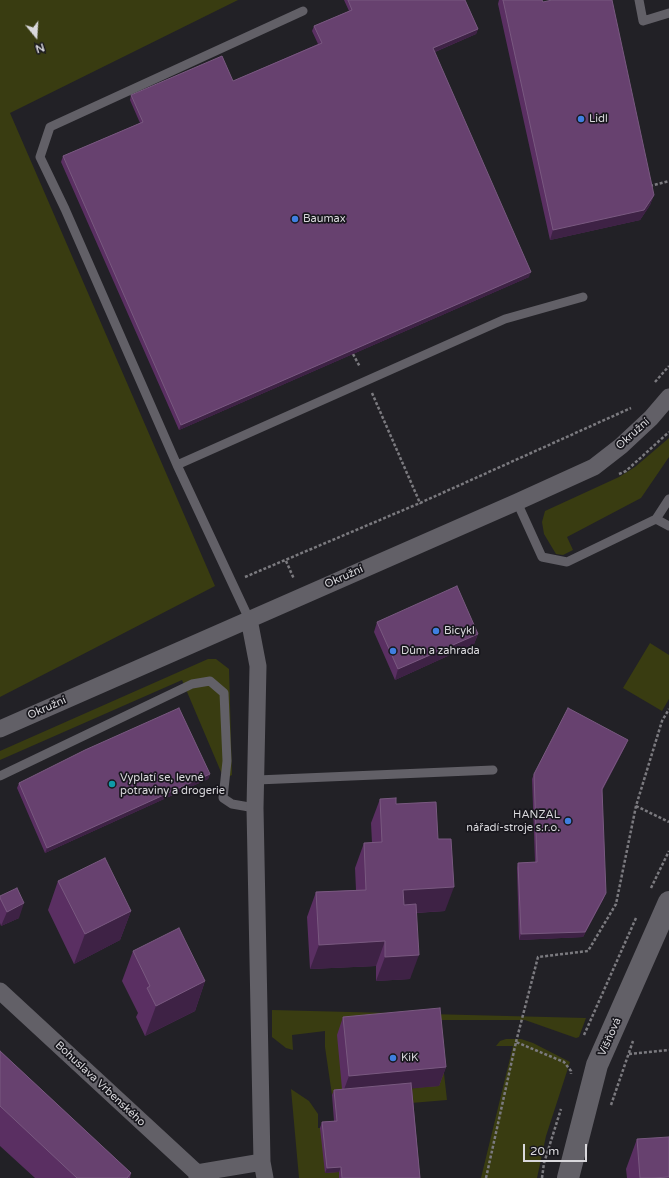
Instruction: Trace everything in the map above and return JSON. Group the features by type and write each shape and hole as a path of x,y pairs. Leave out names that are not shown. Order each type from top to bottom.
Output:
{"street":[{"name":"Okružní","path":"0,729 517,502 594,466 621,446 651,418 669,397"},
{"path":"197,1176 263,1170 255,808 257,780 258,666 249,619"},
{"name":"Višňová","path":"568,1178 597,1065 669,902"},
{"name":"Bohuslava Vrbenského","path":"0,991 197,1176"}],"lane":[{"path":"639,0 644,22 669,13"},
{"path":"249,619 177,465 65,209 40,157 50,127 303,11"},
{"path":"177,465 506,319 584,297"},
{"path":"517,502 542,557 567,562 656,519 669,499"},
{"path":"656,519 669,526"},
{"path":"0,776 192,684 210,681 224,693 227,761 223,798 232,804 255,808"},
{"path":"257,780 493,770"}],"path":[{"path":"647,187 669,181"},
{"path":"353,354 367,381 420,503"},
{"path":"650,388 669,366"},
{"path":"242,571 245,578 420,503 630,409 635,404"},
{"path":"486,1178 516,1042 538,956 588,950 616,904 636,806 662,721 669,709"},
{"path":"636,806 669,822"},
{"path":"609,1112 634,1039"},
{"path":"516,1042 564,1062 571,1071 570,1077"},
{"path":"629,1054 669,1050"},
{"path":"542,1178 544,1162 563,1102"}],"green space":[{"path":"0,0 238,0 10,113 215,586 0,697"},
{"path":"669,438 669,457 641,498 567,537 573,550 563,555 556,554 544,534 542,522 545,511 619,477 635,467"},
{"path":"650,643 669,655 669,699 662,711 623,688"},
{"path":"208,659 216,659 229,669 232,775 224,779 182,680 0,760 0,751"},
{"path":"272,1010 586,1018 579,1037 576,1038 525,1020 438,1020 447,1100 411,1103 410,1087 439,1085 433,1026 343,1094 332,1095 325,1047 325,1031 292,1035 293,1050 286,1048 272,1037"},
{"path":"506,1039 521,1039 533,1043 570,1062 546,1136 537,1178 481,1178 513,1046 496,1046 500,1041"},
{"path":"291,1089 309,1101 318,1114 318,1128 321,1128 339,1171 340,1178 299,1178"}],"building":[{"name":"Baumax","path":"348,0 465,0 478,29 433,48 531,272 181,425 63,156 143,122 131,95 222,56 233,81 322,43 314,26 352,10"},
{"path":"503,0 542,0 543,2 552,0 612,0 654,195 644,210 553,230"},
{"path":"457,586 478,634 398,669 377,622"},
{"name":"Vyplatí se, levné potraviny a drogerie","path":"179,708 210,774 47,848 19,783 85,750"},
{"path":"568,708 628,740 602,789 606,893 585,932 521,934 518,863 537,862 534,774"},
{"path":"396,798 396,804 436,802 438,839 451,839 454,887 403,890 404,905 416,904 419,955 385,957 385,941 319,945 316,892 366,890 364,843 382,842 380,799"},
{"path":"105,858 131,911 85,934 58,881"},
{"path":"17,888 24,903 7,912 0,896"},
{"path":"179,928 205,981 156,1006 147,988 150,986 133,951"},
{"path":"440,1008 446,1067 349,1076 343,1017"},
{"path":"0,1051 131,1173 127,1178 77,1178 0,1106"},
{"path":"411,1083 420,1178 342,1178 341,1167 327,1168 322,1122 337,1121 334,1090"},
{"path":"669,1137 669,1177 640,1178 637,1139"}],"place":[{"name":"Lidl","path":"581,119"},
{"name":"Baumax","path":"295,219"},
{"name":"Bicykl","path":"436,631"},
{"name":"Dům a zahrada","path":"393,651"},
{"name":"Vyplatí se, levné potraviny a drogerie","path":"112,784"},
{"name":"HANZAL nářadí-stroje s.r.o.","path":"568,821"},
{"name":"KiK","path":"393,1058"}]}
